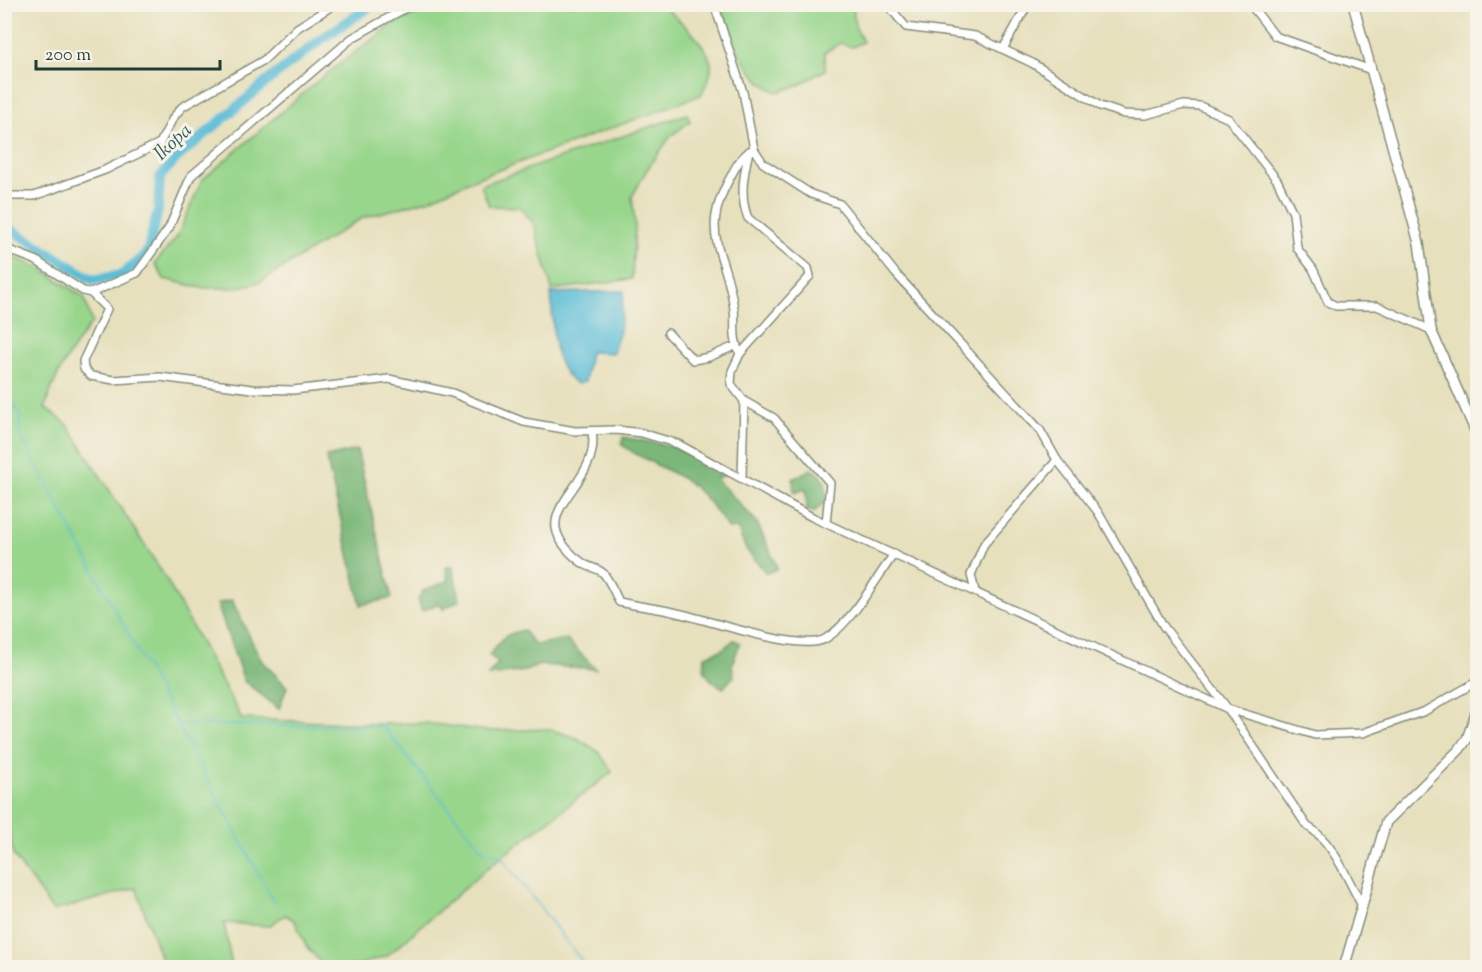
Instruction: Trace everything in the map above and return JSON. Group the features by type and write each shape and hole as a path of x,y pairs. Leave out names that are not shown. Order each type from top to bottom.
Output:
{"street":[{"path":"4,196 34,196 105,170 160,143 173,118 182,107 264,60 297,28 335,4"},
{"path":"4,248 35,260 83,291 92,293 137,273 169,228 190,176 352,38 413,4"},
{"path":"714,4 743,92 752,150 744,174 744,208 748,218 808,268 810,276 740,354 732,371 731,384 744,402 774,418 830,483 826,523"},
{"path":"887,4 906,27 975,36 1003,49 1100,106 1124,114 1145,115 1184,105 1200,106 1229,119 1277,180 1293,213 1297,248 1313,269 1328,302 1336,306 1377,306 1431,330"},
{"path":"1003,49 1028,4"},
{"path":"1353,4 1419,243 1431,330 1478,437"},
{"path":"1253,5 1275,36 1371,70"},
{"path":"740,354 735,345 735,310 714,233 716,211 725,186 737,164 752,150"},
{"path":"752,150 763,164 811,194 840,204 896,274 1041,430 1058,460 1098,512 1164,627 1228,708 1307,826 1318,832 1363,908"},
{"path":"92,293 106,309 83,361 84,369 91,376 114,380 160,377 252,389 293,390 389,379 452,393 524,422 592,432 616,430 642,433 678,444 826,523 1228,708 1315,735 1363,734 1425,711 1478,681"},
{"path":"668,333 693,360 709,357 735,345"},
{"path":"742,478 744,402"},
{"path":"592,432 594,445 592,458 559,512 556,527 564,545 584,564 603,572 619,603 673,612 770,637 806,643 823,641 849,615 894,554"},
{"path":"975,591 971,575 984,544 1058,460"},
{"path":"1344,968 1386,822 1459,750 1467,739 1478,707"}],"green space":[{"path":"440,5 662,5 690,31 703,47 711,63 711,71 701,95 472,180 428,200 362,218 260,282 235,288 202,288 164,279 155,263 177,237 202,180 326,74 396,22"},
{"path":"720,5 853,5 855,26 863,42 852,47 841,43 825,52 825,70 799,85 778,92 766,86 748,67"},
{"path":"687,114 690,121 670,137 646,171 632,197 635,223 632,279 552,290 534,224 520,207 489,206 481,185"},
{"path":"5,254 40,268 84,297 92,322 64,363 53,384 45,408 67,424 165,577 242,719 373,724 426,723 489,731 549,729 577,738 599,752 612,772 491,865 387,956 351,967 325,967 307,947 294,920 285,915 269,926 224,923 232,967 164,967 136,888 53,911 13,855 4,791"},
{"path":"623,437 674,447 722,470 724,476 717,477 718,481 756,521 777,570 766,573 746,549 737,528 729,529 698,490 685,480 622,445"},
{"path":"357,450 392,598 361,605 326,457"},
{"path":"811,469 823,478 826,486 825,502 814,512 807,511 806,489 794,493 793,479"},
{"path":"452,565 460,600 443,609 439,603 422,611 418,599 424,590 448,581 446,568"},
{"path":"232,600 261,660 287,687 279,709 244,681 217,604"},
{"path":"523,630 535,645 566,639 596,669 540,665 525,671 488,676 498,663 489,655 505,636"},
{"path":"734,640 740,643 732,665 734,676 723,688 711,680 704,670 705,656 721,650"}],"water":[{"path":"624,291 620,330 613,353 590,352 585,382 577,384 568,376 557,356 551,293"}],"waterway":[{"name":"Ikopa","path":"4,225 93,280 122,275 147,253 158,211 160,177 177,158 270,79 323,38 374,4"},
{"path":"4,387 20,415 19,433 275,904"},
{"path":"178,724 383,727 485,853 499,854 587,968"}]}
